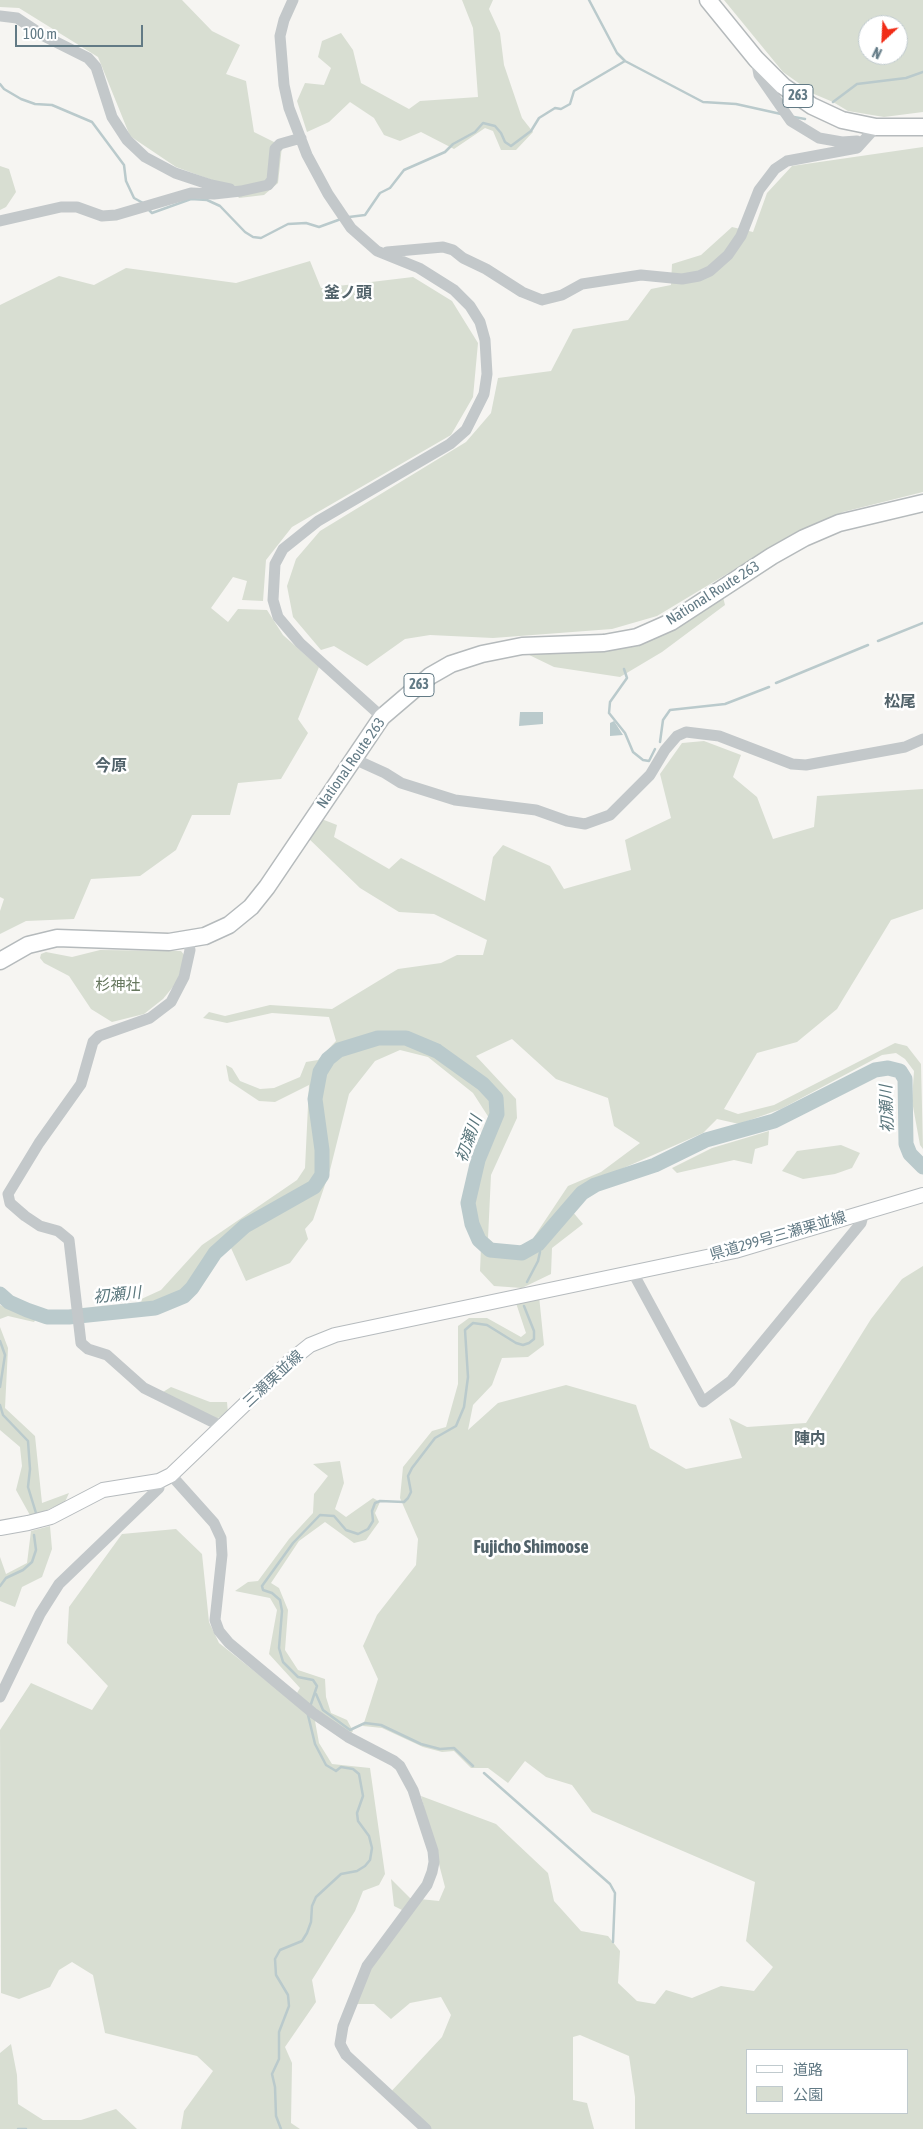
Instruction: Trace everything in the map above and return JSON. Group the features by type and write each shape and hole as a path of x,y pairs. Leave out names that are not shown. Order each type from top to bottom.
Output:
{"highway":[{"name":"263","path":"708,0 756,59 784,86 812,106 842,120 876,127 923,127"},
{"name":"National Route 263","path":"0,960 28,945 57,938 169,942 205,936 229,925 251,907 382,717 430,676 451,664 482,654 522,646 604,644 637,637 671,622 772,556 804,538 839,523 923,503"}],"main road":[{"name":"県道299号三瀬栗並線","path":"632,1271 735,1251 791,1236 923,1194"},
{"name":"三瀬栗並線","path":"165,1478 223,1427 290,1361 310,1345 335,1335 632,1271"},
{"path":"0,1528 28,1524 51,1516 103,1490 165,1478"}],"street":[{"path":"293,0 280,36 281,56 289,108 307,155 337,208 351,228 377,251 419,268 454,290 470,306 480,322 487,356 484,394 466,430 450,444 318,521 283,549 275,564 273,600 278,617 300,642 382,717"},
{"path":"0,16 17,18 44,36 88,58 96,67 112,117 127,140 145,157 175,173 211,185 241,191"},
{"path":"756,59 759,76 791,120 819,138 842,142 865,141"},
{"path":"377,251 393,253 443,246 486,269 522,292 542,300 562,295 582,284 641,275 682,279 699,276 710,271 728,255 741,236 759,190 775,169 787,161 856,148 865,141 876,127"},
{"path":"0,221 60,207 77,207 102,216 116,215 191,194 241,191 268,185 272,180 275,149 280,144 301,138"},
{"path":"352,758 385,772 401,783 455,800 536,810 567,821 585,824 610,815 650,775 677,736 686,732 719,736 792,764 806,765 906,747 923,739"},
{"path":"188,940 190,950 184,977 171,1002 150,1018 99,1036 93,1042 81,1084 39,1143 8,1194 10,1203 24,1216 40,1226 58,1231 69,1240 81,1343 88,1349 107,1356 144,1388 223,1427"},
{"path":"632,1271 703,1402 731,1381 861,1223 864,1212"},
{"path":"0,1697 40,1614 59,1584 159,1488 165,1478 214,1523 221,1538 222,1555 216,1620 219,1631 229,1643 302,1705 348,1738 400,1766 413,1790 433,1851 434,1862 426,1885 367,1966 360,1979 343,2026 340,2044 346,2055 426,2129"}],"green space":[{"path":"0,0 182,0 212,31 240,45 226,74 246,81 254,132 282,146 278,183 264,195 239,198 231,187 176,167 130,136 98,57 19,8 0,7"},
{"path":"462,0 493,0 489,9 500,33 504,65 522,118 533,132 516,150 501,150 493,131 485,128 454,149 421,132 400,141 384,135 374,118 350,102 329,122 307,132 297,101 305,83 324,85 331,68 318,57 322,41 341,33 353,50 361,83 409,109 420,101 478,97 473,28"},
{"path":"724,0 923,0 923,112 884,117 848,111 814,94 783,72"},
{"path":"923,147 923,492 843,512 750,560 657,616 612,629 493,638 430,635 405,639 367,666 334,646 321,650 293,617 287,586 296,559 320,531 466,442 491,413 498,378 551,371 573,329 628,320 651,289 671,285 672,264 701,255 732,227 753,232 767,193 792,166"},
{"path":"0,166 9,169 16,192 6,207 0,210"},
{"path":"310,261 321,288 413,277 452,301 478,343 473,397 451,435 292,527 266,560 263,601 242,600 247,581 233,577 211,608 228,622 238,609 267,610 283,635 319,667 298,719 308,733 281,779 238,783 230,815 192,815 176,850 140,876 91,879 74,919 26,921 0,934 0,911 4,899 0,897 0,305 59,276 94,285 126,268 236,283"},
{"path":"723,597 725,605 662,652 620,677 554,667 523,652 612,650 642,643"},
{"path":"704,741 741,755 733,777 757,797 773,839 814,827 817,796 923,789 923,909 891,920 837,1009 797,1042 757,1053 724,1109 738,1114 774,1105 895,1043 907,1046 921,1064 923,1149 920,1145 912,1101 914,1071 905,1059 896,1053 882,1055 781,1109 739,1124 717,1119 703,1133 576,1189 566,1204 583,1224 552,1248 551,1274 522,1288 494,1286 480,1271 481,1247 467,1195 491,1121 473,1093 428,1057 400,1050 375,1061 349,1094 330,1170 313,1220 305,1229 308,1239 290,1263 246,1281 231,1248 222,1241 197,1268 182,1293 154,1304 137,1301 161,1290 202,1245 297,1180 305,1168 309,1085 275,1102 259,1101 229,1081 226,1065 232,1068 240,1081 260,1089 274,1088 300,1077 306,1062 318,1060 336,1041 329,1017 272,1013 227,1023 203,1018 209,1012 225,1016 270,1005 332,1009 398,969 441,963 457,955 483,955 487,940 434,914 399,912 360,888 306,836 319,818 337,825 334,837 389,869 401,858 485,901 493,857 503,845 550,866 564,889 631,870 625,840 671,818 660,774 682,743","holes":["512,1039 556,1079 608,1098 614,1126 640,1143 601,1172 568,1186 532,1240 515,1248 496,1245 488,1238 491,1175 517,1118 516,1099 476,1056"]},
{"name":"杉神社","path":"100,950 181,951 185,956 177,982 163,999 144,1014 112,1022 91,1009 69,976 44,963 40,958 41,954 46,952 72,957"},
{"path":"769,1131 768,1145 755,1149 752,1164 734,1160 677,1173 672,1168 712,1148"},
{"path":"841,1145 860,1153 852,1168 835,1174 803,1179 782,1171 797,1151"},
{"path":"923,1266 923,2129 635,2129 635,2097 629,2056 580,2035 573,2037 573,2100 587,2103 594,2129 420,2129 386,2097 442,2037 451,2015 441,1997 410,2003 391,2019 374,2004 357,2004 359,1987 408,1913 394,1906 391,1879 410,1898 439,1901 445,1887 421,1796 496,1824 548,1873 554,1901 581,1931 608,1936 620,1951 618,1983 637,2001 655,2004 666,1990 692,1998 721,1986 754,1991 773,1967 746,1941 755,1882 592,1812 572,1785 546,1777 525,1761 508,1783 488,1768 471,1768 454,1751 442,1752 423,1747 382,1728 363,1726 378,1679 363,1646 377,1615 416,1565 418,1539 400,1498 403,1467 432,1431 446,1427 458,1384 458,1326 469,1318 487,1318 521,1337 526,1333 516,1303 539,1296 544,1345 528,1357 502,1358 492,1385 473,1405 468,1430 498,1403 566,1385 636,1405 650,1448 686,1469 742,1458 729,1418 747,1427 806,1423 871,1319 902,1279"},
{"path":"0,1305 36,1319 34,1322 8,1316 0,1319"},
{"path":"0,1327 8,1348 5,1408 35,1436 42,1503 69,1493 65,1502 31,1517 16,1490 22,1466 20,1447 0,1430"},
{"path":"171,1387 210,1402 227,1402 228,1413 216,1419 163,1392"},
{"path":"340,1461 344,1483 335,1509 346,1517 373,1498 380,1502 375,1513 379,1522 366,1540 354,1543 325,1522 299,1541 271,1583 279,1588 288,1610 285,1650 298,1670 325,1679 326,1697 331,1713 347,1720 353,1731 346,1740 315,1721 319,1743 332,1764 370,1768 385,1874 379,1885 363,1891 355,1911 312,1980 316,2002 285,2047 292,2063 291,2123 300,2129 181,2129 184,2111 213,2071 197,2056 105,2033 93,1975 72,1962 59,1970 50,1987 19,1999 1,1993 0,1730 31,1683 92,1710 108,1686 67,1643 69,1607 122,1534 176,1529 202,1554 209,1622 219,1643 292,1701 300,1688 269,1654 277,1610 270,1598 235,1591 248,1582 258,1581 289,1539 313,1513 314,1494 328,1476 313,1464"},
{"path":"50,1526 52,1549 42,1577 22,1587 15,1607 0,1601 0,1557 6,1574 27,1563 31,1531"},
{"path":"11,2044 17,2075 18,2104 43,2120 81,2120 116,2109 137,2129 0,2129 0,2053"}],"shaded area":[{"path":"520,712 543,712 543,724 519,726"},
{"path":"614,721 623,735 610,736 610,723"}],"waterway":[{"path":"589,0 617,53 625,61 703,102 736,104 781,114"},
{"path":"349,217 365,215 380,193 390,188 404,170 445,152 453,144 475,132 483,123 495,126 505,142 511,146 531,131 539,118 555,108 561,109 570,104 574,91 625,61"},
{"path":"833,102 857,84 906,78 923,72"},
{"path":"0,84 4,89 21,99 35,104 52,105 92,122 124,165 126,181 134,198 143,203"},
{"path":"794,117 805,119"},
{"path":"148,209 152,213 191,199 207,200 220,206 245,232 253,237 261,238 288,224 306,223 319,227 341,219"},
{"path":"878,641 923,623"},
{"path":"776,683 868,645"},
{"path":"624,669 627,678 610,702 609,713 625,733 633,752 643,760 649,761 655,749"},
{"path":"660,742 663,720 670,710 725,704 769,687"},
{"name":"初瀬川","path":"0,1294 9,1302 47,1317 69,1317 155,1308 184,1296 192,1288 215,1253 245,1226 314,1187 322,1175 322,1150 315,1099 320,1072 328,1059 339,1050 378,1038 406,1038 437,1051 483,1084 496,1098 497,1114 478,1160 468,1203 472,1224 479,1240 490,1250 522,1253 538,1244 582,1193 595,1185 655,1165 706,1140 774,1121 875,1070 888,1068 900,1071 905,1079 906,1144 910,1154 923,1167"},
{"path":"527,1282 538,1261 540,1252 538,1244"},
{"path":"310,1707 317,1686 313,1680 298,1677 283,1662 279,1648 282,1611 280,1600 272,1593 263,1590 262,1586 293,1543 320,1515 334,1516 346,1530 358,1534 368,1529 373,1521 372,1511 375,1503 380,1501 404,1502 408,1498 411,1492 408,1476 412,1468 435,1438 456,1426 464,1407 468,1377 465,1330 473,1323 487,1325 516,1343 523,1345 529,1343 534,1339 534,1331 524,1306"},
{"path":"0,1341 5,1355 0,1387"},
{"path":"0,1405 3,1415 28,1441 30,1469 28,1487 36,1513"},
{"path":"0,1586 6,1578 23,1570 32,1562 36,1550 34,1535"},
{"path":"316,1694 323,1710 350,1730 365,1723 381,1725 421,1744 440,1749 454,1748 473,1766"},
{"path":"281,2129 276,2116 275,2087 272,2074 279,2059 279,2032 289,2006 288,1995 276,1975 275,1959 280,1950 302,1941 311,1922 312,1906 316,1897 341,1874 357,1871 365,1866 370,1860 372,1848 369,1836 358,1821 357,1813 363,1796 359,1774 353,1769 341,1767 336,1771 326,1765 315,1744 308,1715"},
{"path":"484,1773 610,1884 615,1893 613,1942"},
{"path":"18,2129 26,2129"}],"district":[{"name":"釜ノ頭","path":"348,293"},
{"name":"松尾","path":"900,702"},
{"name":"今原","path":"111,766"},
{"name":"陣内","path":"810,1439"},
{"name":"Fujicho Shimoose","path":"531,1547"}]}
